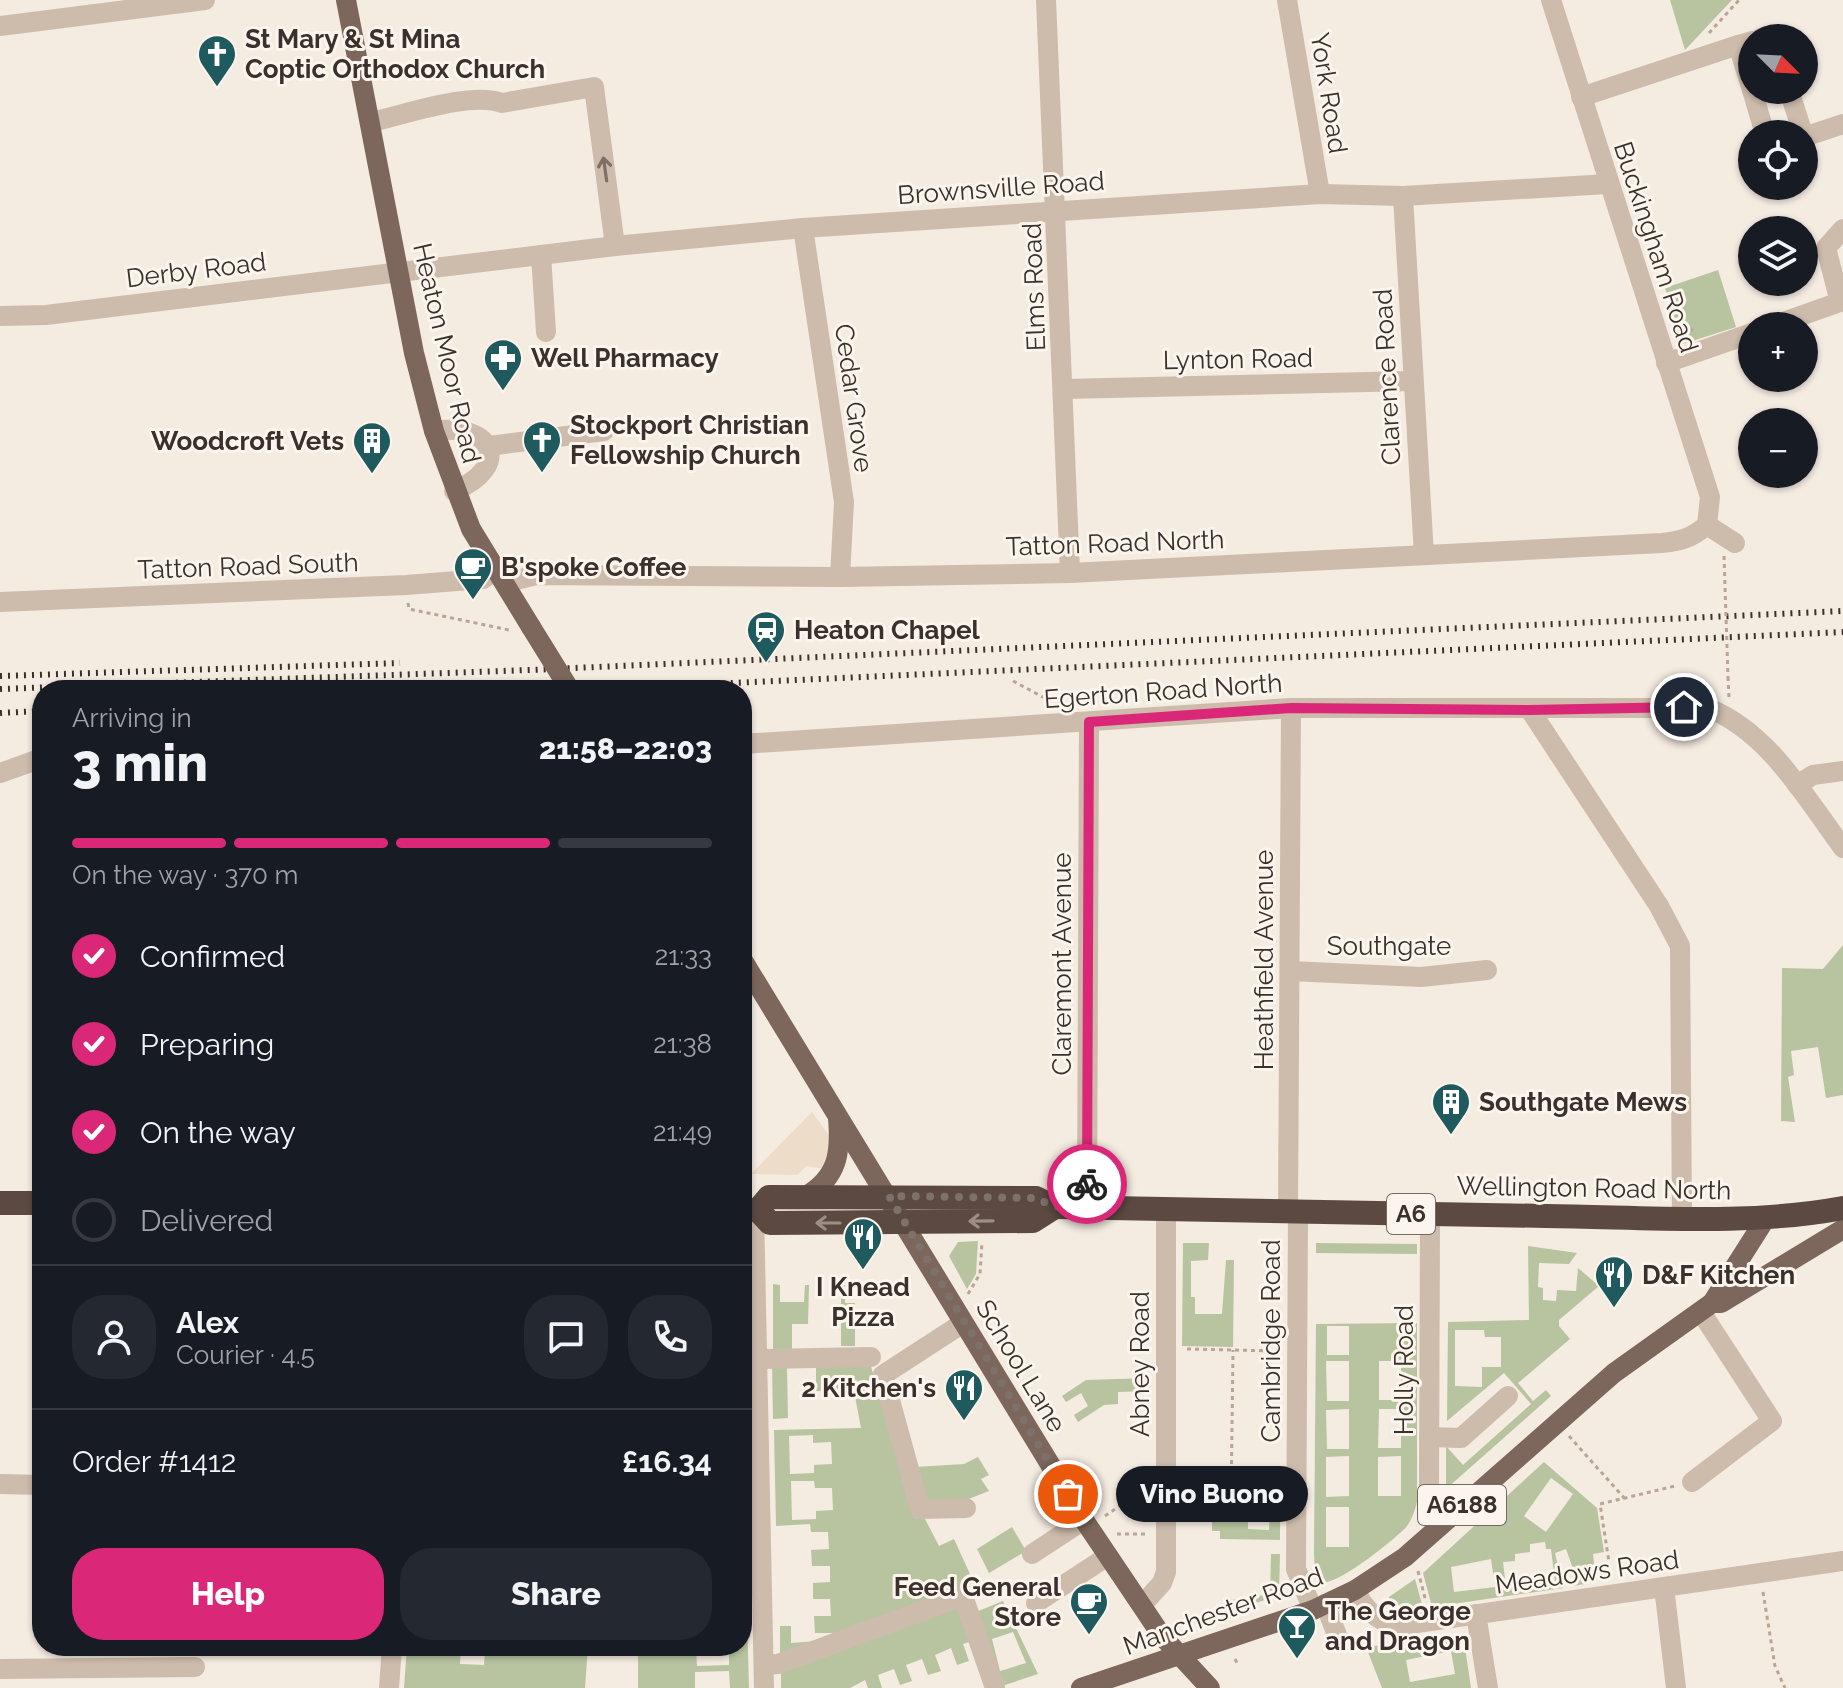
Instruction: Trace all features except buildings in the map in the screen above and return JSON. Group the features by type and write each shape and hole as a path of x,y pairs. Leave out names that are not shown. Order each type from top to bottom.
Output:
{"highway":[{"name":"Wellington Road North","path":"1055,1207 1033,1221 904,1223 770,1223 752,1210 769,1197 806,1196 1036,1198 1055,1207 1166,1210 1682,1218 1766,1218 1843,1208"},
{"path":"0,1203 32,1203"}],"main road":[{"name":"Heaton Moor Road","path":"346,0 434,431 454,491 471,529 500,577 522,629 562,680"},
{"path":"752,975 904,1223"},
{"path":"806,1196 821,1187 836,1167 840,1154 838,1115"},
{"name":"Manchester Road","path":"1083,1688 1319,1607 1355,1590 1405,1557 1570,1409 1706,1307 1766,1218"},
{"name":"School Lane","path":"904,1223 963,1323 1093,1519 1108,1556 1162,1636 1210,1688"},
{"name":"Manchester Road","path":"1706,1307 1721,1303 1843,1229"}],"street":[{"path":"0,26 205,0"},
{"name":"Elms Road","path":"1046,0 1070,573"},
{"name":"York Road","path":"1287,0 1320,194"},
{"name":"Buckingham Road","path":"1551,0 1705,477 1709,517"},
{"path":"1581,97 1738,45"},
{"path":"371,122 446,105 491,99 502,103 594,87 615,246"},
{"path":"1818,132 1843,124"},
{"name":"Brownsville Road","path":"399,271 803,228 1057,209 1320,194 1403,196 1608,184"},
{"name":"Clarence Road","path":"1403,196 1424,555"},
{"name":"Cedar Grove","path":"803,228 844,502 840,577"},
{"path":"1818,312 1842,305 1826,248 1843,229"},
{"path":"541,255 546,332"},
{"name":"Derby Road","path":"0,316 46,315 399,271"},
{"path":"1666,363 1738,338"},
{"name":"Lynton Road","path":"1064,389 1413,381"},
{"path":"434,431 470,432 483,437 489,446 491,457 487,469 474,482 454,491"},
{"path":"489,446 604,431"},
{"path":"1709,517 1729,549"},
{"name":"Tatton Road North","path":"500,577 1070,573 1662,543 1684,541 1709,517"},
{"name":"Tatton Road South","path":"0,602 406,585 500,577"},
{"name":"Egerton Road North","path":"752,744 1291,708 1530,710 1684,707 1708,708 1730,717 1767,747 1797,785"},
{"name":"Heathfield Avenue","path":"1291,708 1293,1213"},
{"path":"1530,710 1659,906 1680,946 1682,1218"},
{"name":"Claremont Avenue","path":"1087,1208 1089,722"},
{"path":"0,773 32,762"},
{"path":"1843,771 1813,775 1797,785 1843,848"},
{"name":"Southgate","path":"1290,971 1421,977 1487,970"},
{"path":"752,1210 764,1688"},
{"name":"Abney Road","path":"1142,1605 1162,1583 1166,1572 1166,1210"},
{"name":"Cambridge Road","path":"1293,1213 1297,1352 1296,1569 1337,1635"},
{"name":"Holly Road","path":"1430,1215 1430,1503 1445,1521"},
{"path":"1692,1482 1772,1421 1706,1307"},
{"path":"963,1323 883,1375 920,1509 966,1508"},
{"path":"757,1359 871,1357"},
{"path":"1429,1437 1461,1438 1508,1396"},
{"path":"0,1484 32,1485"},
{"path":"1032,1554 1093,1519"},
{"path":"1036,1603 1108,1556"},
{"name":"Meadows Road","path":"1355,1590 1364,1608 1377,1619 1396,1626 1843,1561"},
{"path":"1664,1587 1676,1688"},
{"path":"764,1665 778,1664 963,1596 995,1688"},
{"path":"1476,1614 1488,1688"},
{"path":"389,1688 391,1656"},
{"path":"0,1669 195,1667"}],"path":[{"path":"1708,34 1739,0"},
{"path":"1657,335 1685,325 1700,338 1704,350"},
{"path":"1728,677 1729,549"},
{"path":"406,585 409,609 522,629"},
{"path":"1013,681 1089,722"},
{"path":"1722,1189 1722,1195"},
{"path":"966,1295 972,1291 980,1274 982,1234"},
{"path":"1166,1348 1297,1352"},
{"path":"1231,1504 1233,1350"},
{"path":"1566,1432 1625,1499"},
{"path":"1093,1519 1166,1475"},
{"path":"1614,1594 1600,1504 1692,1482"},
{"path":"1417,1570 1432,1621"},
{"path":"1758,1573 1767,1603 1775,1666 1785,1688"},
{"path":"1127,1639 1135,1637"},
{"path":"1235,1659 1238,1665"}],"green space":[{"path":"1670,0 1732,0 1685,50"},
{"path":"1718,270 1736,327 1683,344 1665,288"},
{"path":"1843,945 1843,1095 1826,1098 1818,1047 1791,1051 1794,1075 1788,1077 1795,1122 1781,1121 1782,968 1823,969"},
{"path":"978,1241 976,1274 967,1289 949,1256 958,1242"},
{"path":"1183,1243 1209,1243 1208,1260 1191,1261 1191,1297 1195,1297 1195,1314 1222,1314 1226,1260 1234,1260 1233,1347 1182,1346"},
{"path":"1316,1243 1417,1244 1417,1254 1316,1253"},
{"path":"1528,1246 1577,1253 1569,1264 1539,1263 1538,1287 1543,1288 1543,1300 1556,1301 1557,1290 1576,1291 1578,1268 1599,1286 1559,1320 1559,1326 1570,1339 1518,1383 1533,1401 1546,1390 1551,1396 1446,1489 1446,1446 1463,1465 1531,1404 1504,1373 1447,1421 1448,1322 1529,1320","holes":["1455,1330 1484,1330 1485,1337 1501,1337 1501,1367 1482,1367 1482,1387 1455,1386"]},
{"path":"773,1284 780,1285 780,1302 804,1302 805,1285 809,1285 808,1324 792,1324 792,1353 773,1353"},
{"path":"841,1285 845,1285 845,1303 855,1303 855,1346 841,1346"},
{"path":"1417,1323 1417,1502 1414,1511 1407,1526 1381,1549 1357,1567 1325,1582 1315,1578 1314,1552 1316,1324","holes":["1327,1326 1349,1326 1349,1355 1327,1355","1326,1361 1349,1361 1349,1401 1327,1401","1379,1361 1401,1361 1401,1400 1379,1400","1349,1409 1349,1449 1327,1449 1326,1410","1379,1409 1401,1409 1401,1448 1378,1448","1349,1456 1349,1496 1326,1497 1326,1457","1401,1456 1401,1496 1378,1496 1378,1457","1326,1507 1349,1507 1349,1547 1326,1547"]},
{"path":"870,1363 915,1518 925,1519 939,1546 954,1539 975,1585 832,1639 832,1633 815,1633 814,1616 831,1616 830,1599 813,1599 813,1583 830,1582 830,1566 812,1566 811,1550 829,1549 828,1532 811,1532 810,1524 776,1526 774,1430 861,1428 854,1391 816,1391 816,1368 787,1368 788,1418 773,1419 772,1364","holes":["813,1435 813,1443 831,1442 832,1464 814,1465 814,1473 790,1474 789,1436","791,1481 814,1481 815,1488 832,1488 833,1510 816,1511 816,1519 792,1520"]},
{"path":"1150,1378 1150,1391 1118,1392 1118,1404 1104,1405 1078,1422 1074,1415 1088,1406 1081,1393 1066,1402 1062,1396 1086,1380"},
{"path":"978,1457 989,1475 981,1479 989,1491 966,1500 924,1500 915,1467 964,1464"},
{"path":"1544,1462 1597,1508 1604,1552 1593,1554 1595,1570 1583,1572 1585,1584 1573,1586 1572,1566 1566,1549 1555,1553 1563,1588 1432,1607 1423,1573","holes":["1551,1478 1573,1494 1546,1532 1524,1516","1545,1542 1546,1549 1551,1549 1555,1582 1506,1587 1503,1562 1515,1561 1515,1554 1530,1552 1530,1544","1491,1559 1495,1587 1454,1592 1451,1567"]},
{"path":"1220,1508 1241,1509 1240,1519 1248,1519 1248,1529 1269,1530 1270,1509 1280,1509 1280,1540 1220,1539 1220,1531 1212,1531 1212,1518 1220,1518"},
{"path":"1012,1527 1026,1551 989,1573 977,1549"},
{"path":"1271,1554 1280,1554 1279,1595 1232,1611 1227,1608 1227,1600 1270,1595"},
{"path":"1415,1579 1423,1608 1393,1613 1388,1610 1389,1597"},
{"path":"958,1601 972,1641 963,1644 969,1661 957,1665 951,1648 935,1655 941,1671 928,1675 922,1659 906,1665 912,1681 900,1685 894,1669 878,1675 882,1688 868,1688 865,1680 850,1688 781,1688 781,1668"},
{"path":"1003,1601 1038,1674 1002,1686 976,1612","holes":["1013,1632 1026,1663 1000,1671 992,1639"]},
{"path":"780,1626 791,1626 791,1643 830,1640 780,1659"},
{"path":"1463,1634 1471,1688 1382,1688 1366,1647","holes":["1451,1651 1455,1674 1410,1682 1406,1660"]},
{"path":"406,1656 460,1656 460,1664 484,1665 485,1656 587,1656 585,1688 404,1688"},
{"path":"638,1656 696,1656 697,1666 729,1665 729,1656 748,1656 749,1688 730,1688 729,1671 695,1672 695,1688 638,1688"}],"shaded area":[{"path":"812,1112 833,1141 826,1169 806,1166 797,1175 752,1173"}],"railway":[{"path":"251,680 1843,611"},
{"path":"752,682 1843,632"},
{"path":"0,676 400,663"},
{"path":"0,689 32,688"},
{"path":"0,713 32,711"}],"way so far":[{"path":"1068,1494 889,1196 1036,1198 1055,1207 1087,1208 1087,1184"}],"place":[{"name":"St Mary & St Mina Coptic Orthodox Church","path":"217,88"},
{"name":"Well Pharmacy","path":"503,392"},
{"name":"Stockport Christian Fellowship Church","path":"542,474"},
{"name":"Woodcroft Vets","path":"372,475"},
{"name":"B'spoke Coffee","path":"473,601"},
{"name":"Heaton Chapel","path":"766,664"},
{"name":"Southgate Mews","path":"1451,1136"},
{"name":"I Knead Pizza","path":"863,1271"},
{"name":"D&F Kitchen","path":"1614,1309"},
{"name":"2 Kitchen's","path":"964,1422"},
{"name":"Vino Buono","path":"1068,1494"},
{"name":"Feed General Store","path":"1089,1636"},
{"name":"The George and Dragon","path":"1297,1660"}],"route":[{"path":"1087,1184 1089,722 1291,708 1530,710 1684,707"}]}
